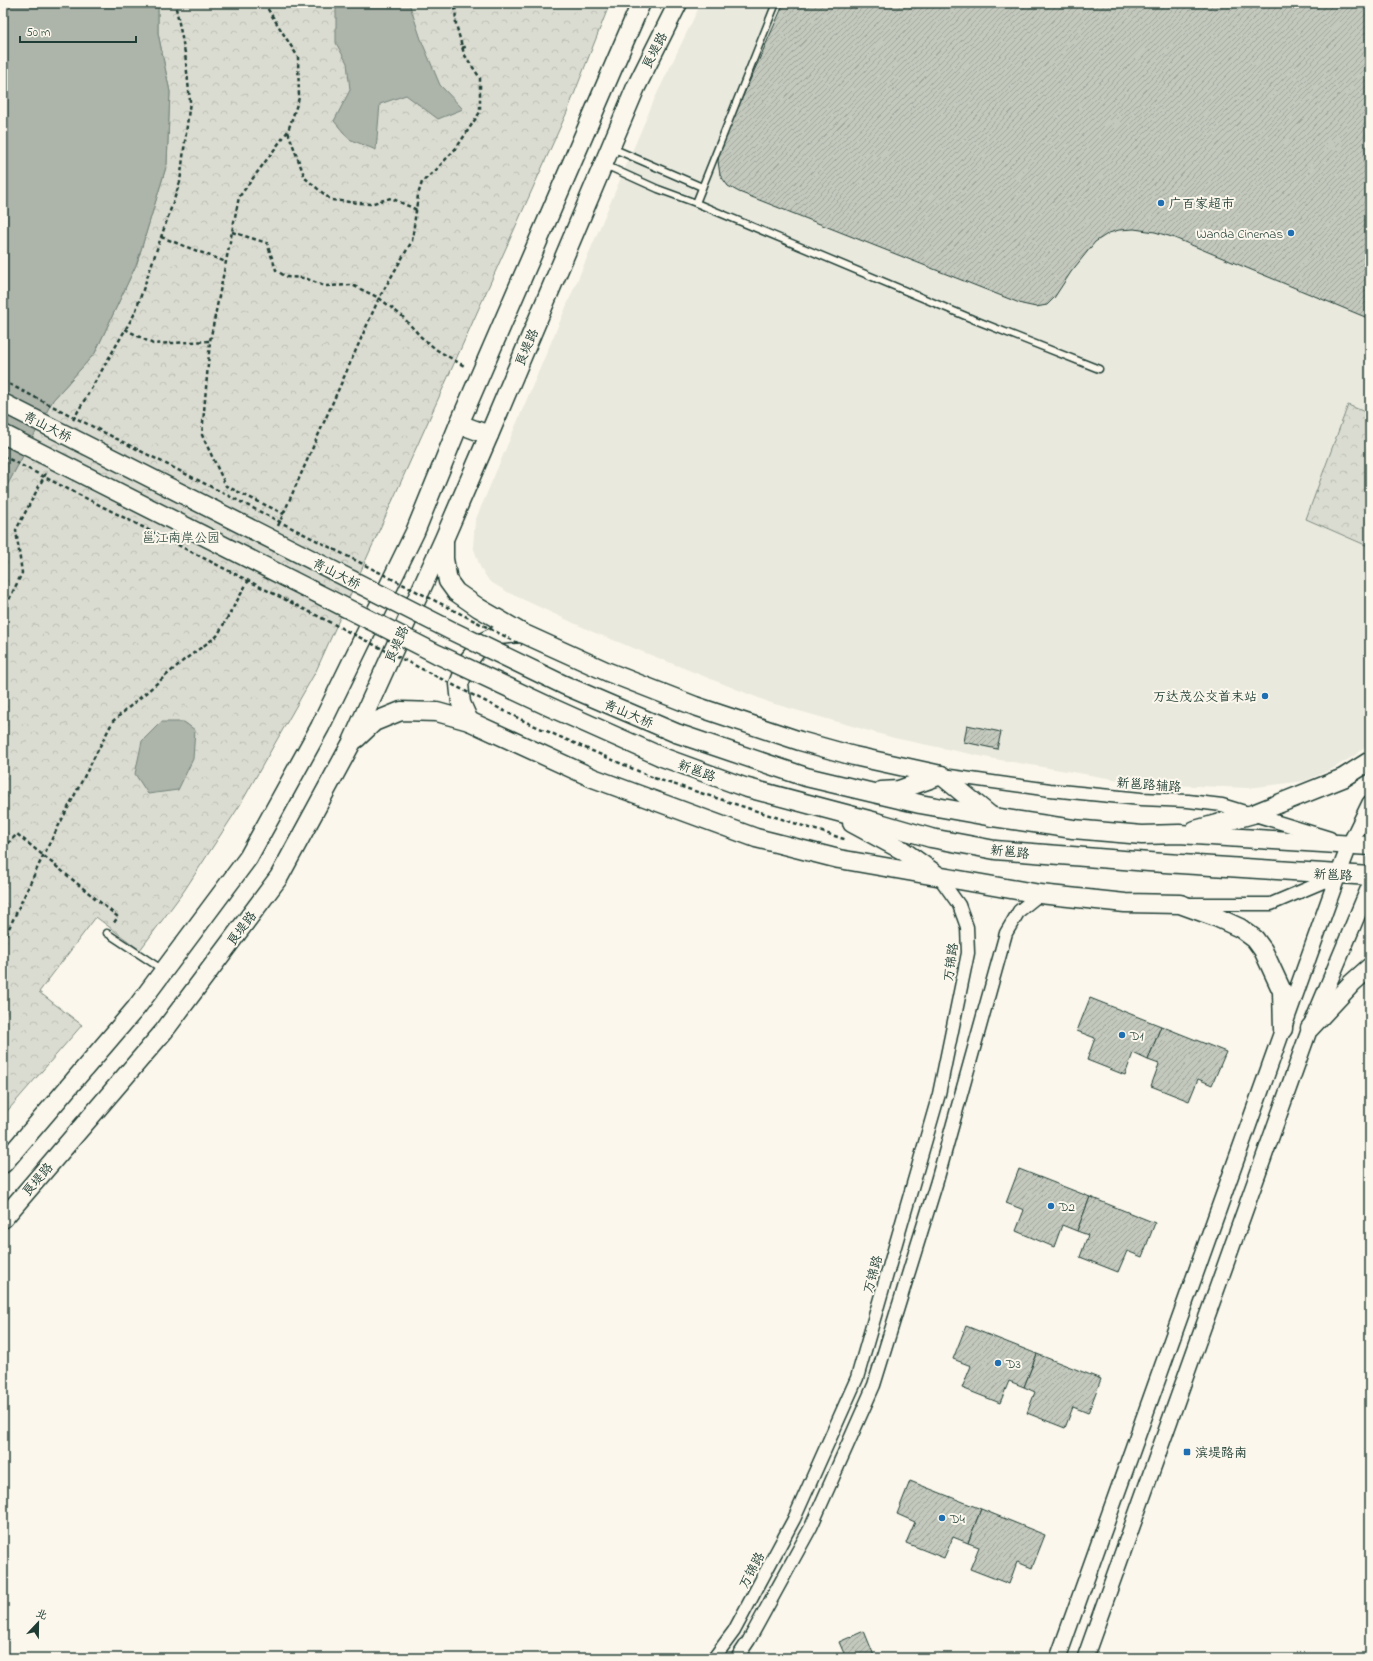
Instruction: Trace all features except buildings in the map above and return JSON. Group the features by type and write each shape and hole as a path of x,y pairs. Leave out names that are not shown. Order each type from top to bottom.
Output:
{"main road":[{"path":"3,1164 136,1008 248,858 316,734 415,532 459,424 642,3"},
{"name":"良堤路","path":"3,1219 164,1031 274,883 351,744 444,539 636,87 678,3"},
{"name":"青山大桥","path":"3,403 452,631 564,685 676,733 806,777 870,792"},
{"path":"459,424 489,435"},
{"name":"青山大桥","path":"3,434 437,654 662,757"},
{"path":"444,539 444,559 448,581 456,592 523,639"},
{"path":"469,721 461,703 460,684 468,661 483,642 498,635 523,639 695,706 800,741 854,756 941,775 993,817"},
{"path":"351,744 374,722 401,711 437,712 469,721 593,778 756,838 839,859 1040,894 1125,903 1180,904 1216,916 1240,928 1254,939 1266,956 1282,991 1283,1029"},
{"name":"新邕路","path":"662,757 744,787 931,838 995,850 1338,875 1370,876"},
{"path":"1179,834 1253,814 1343,778 1370,761"},
{"path":"870,792 899,790 941,775"},
{"path":"870,792 920,804 1073,829 1142,835 1179,834 1370,846"},
{"path":"830,811 902,850 939,877"},
{"path":"1310,1028 1352,983 1370,967"}],"street":[{"name":"新邕路辅路","path":"941,775 1050,790 1222,805 1350,844"},
{"path":"1058,1658 1338,875 1350,844 1370,802"},
{"path":"1180,904 1272,904 1338,875"},
{"name":"万锦路","path":"714,1658 734,1631 794,1519 857,1378 928,1133 939,1094 968,953 967,927 959,905 939,877"},
{"path":"1085,1658 1310,1028 1370,885"},
{"path":"737,1658 749,1640 811,1528 874,1385 937,1181 1006,933 1019,911 1040,894"}],"lane":[{"path":"696,203 776,3"},
{"path":"611,148 702,187"},
{"path":"603,165 975,320 1099,369"},
{"path":"106,933 164,971"}],"path":[{"path":"70,426 134,314 180,182 190,101 185,53 175,3"},
{"path":"264,3 298,56 299,98 288,131 239,197 210,341 202,435 226,486 284,514"},
{"path":"277,528 379,298 412,241 418,195 422,182 436,170 457,147 480,112 480,78 464,54 462,48 456,24 455,3"},
{"path":"462,48 468,46"},
{"path":"288,131 305,178 331,200 370,204 391,198 417,210"},
{"path":"232,232 267,243 276,270 286,277 305,278 324,286 352,285 379,298 402,316 421,337 437,350 465,367"},
{"path":"161,237 226,262"},
{"path":"125,329 153,344 210,341"},
{"path":"3,382 523,639"},
{"path":"3,456 526,722 654,778 848,841"},
{"path":"3,612 22,573 16,530 49,468"},
{"path":"3,941 43,856 113,721 184,660 217,636 251,577"},
{"path":"3,849 17,834 118,917 106,933"}],"shaded area":[{"path":"3,3 158,3 158,33 170,92 167,164 137,263 95,353 53,400 3,493"},
{"path":"343,3 409,3 422,42 440,85 463,109 438,119 406,95 380,104 376,150 349,139 334,121 350,90 347,63 336,43 336,9"},
{"path":"701,3 1370,3 1370,741 1357,754 1332,769 1305,781 1248,788 1143,784 994,759 894,738 771,703 593,632 509,593 489,581 480,567 473,546 475,521 654,100"},
{"path":"161,722 184,722 195,730 193,759 178,790 148,794 135,774 142,741"}],"green space":[{"name":"邕江南岸公园","path":"158,3 610,3 567,112 316,671 240,805 184,891 140,950 96,917 39,992 82,1025 3,1116 3,570 5,565 3,550 3,493 53,400 95,353 137,263 167,164 170,92 158,33"},
{"path":"1348,405 1370,414 1370,547 1306,519"}],"place":[{"name":"广百家超市","path":"1161,203"},
{"name":"Wanda Cinemas","path":"1291,233"},
{"name":"万达茂公交首末站","path":"1265,696"},
{"name":"D1","path":"1122,1035"},
{"name":"D2","path":"1051,1206"},
{"name":"D3","path":"998,1363"},
{"name":"滨堤路南","path":"1187,1452"},
{"name":"D4","path":"942,1518"}]}
